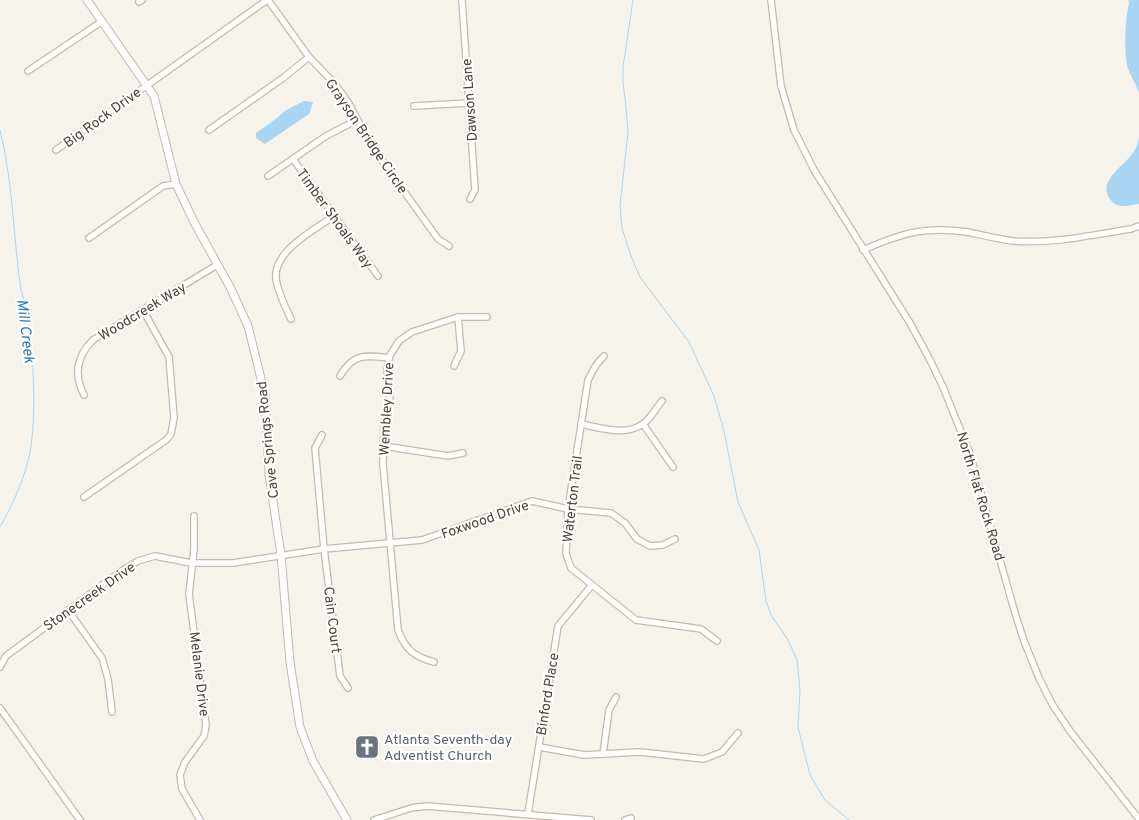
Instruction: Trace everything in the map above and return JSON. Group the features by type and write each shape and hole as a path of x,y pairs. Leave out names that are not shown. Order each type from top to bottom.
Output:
{"street":[{"name":"Cave Springs Road","path":"87,0 154,96 176,184 194,222 231,289 248,326 265,395 269,474 281,555 290,662 300,727 313,761 347,820"},
{"name":"Grayson Bridge Circle","path":"267,0 309,57 335,84 348,102 383,162 438,239 449,246"},
{"name":"Big Rock Drive","path":"56,150 267,0"},
{"name":"Dawson Lane","path":"462,0 475,190 470,199"},
{"name":"North Flat Rock Road","path":"771,0 781,86 794,130 814,170 910,323 929,358 957,419 976,472 1024,641 1045,692 1070,731 1139,819"},
{"path":"28,71 101,22"},
{"path":"209,130 283,78 309,57"},
{"path":"414,106 469,103"},
{"path":"268,176 326,136 357,120"},
{"name":"Timber Shoals Way","path":"293,159 378,276"},
{"path":"90,238 163,186 176,184"},
{"path":"291,319 278,290 276,276 280,260 291,247 334,216"},
{"path":"863,250 895,236 934,229 1012,240 1036,241 1072,238 1131,229 1139,226"},
{"name":"Woodcreek Way","path":"84,395 79,386 79,359 93,340 217,265"},
{"path":"84,497 166,440 171,434 174,418 169,357 143,310"},
{"path":"454,366 461,351 458,317"},
{"name":"Wembley Drive","path":"434,662 423,659 408,650 402,642 398,630 383,464 384,425 390,401 386,370 389,358 399,341 412,332 458,317 487,317"},
{"path":"340,376 347,364 365,355 389,358"},
{"name":"Waterton Trail","path":"604,356 596,365 588,380 581,424 568,509 566,554 571,568 636,620 701,629 717,641"},
{"path":"581,424 616,430 636,428 643,424 662,401"},
{"path":"643,424 673,467"},
{"name":"Cain Court","path":"322,435 315,448 324,549 340,676 348,688"},
{"path":"384,446 448,456 463,453"},
{"name":"Foxwood Drive","path":"281,555 422,540 532,501 568,509 611,513 625,523 637,539 650,546 663,545 675,539"},
{"name":"Melanie Drive","path":"194,516 194,549 189,594 206,725 204,736 185,762 180,775 182,789 200,820"},
{"name":"Stonecreek Drive","path":"0,667 6,656 138,560 155,556 191,563 233,563 281,555"},
{"name":"Binford Place","path":"528,814 558,626 592,584"},
{"path":"68,610 102,658 108,679 112,712"},
{"path":"603,754 609,710 616,697"},
{"path":"0,708 80,820"},
{"path":"539,747 584,755 640,752 704,759 722,752 738,733"},
{"path":"374,820 412,808 427,806 591,820"}],"water":[{"path":"1130,0 1139,0 1139,93 1127,65 1125,46"},
{"path":"304,101 313,102 309,114 265,144 256,138 256,133 286,110"},
{"path":"1139,136 1139,204 1116,205 1110,199 1107,192 1109,180 1135,150"}],"waterway":[{"path":"633,0 623,67 628,132 620,206 622,228 640,277 689,342 714,396 724,431 738,502 759,550 766,601 771,615 788,640 797,660 800,690 798,727 810,775 825,800 849,820"},
{"name":"Mill Creek","path":"0,130 10,184 20,283 29,328 34,395 33,431 28,461 16,495 0,527"}],"place":[{"name":"Atlanta Seventh-day Adventist Church","path":"367,747"}]}
